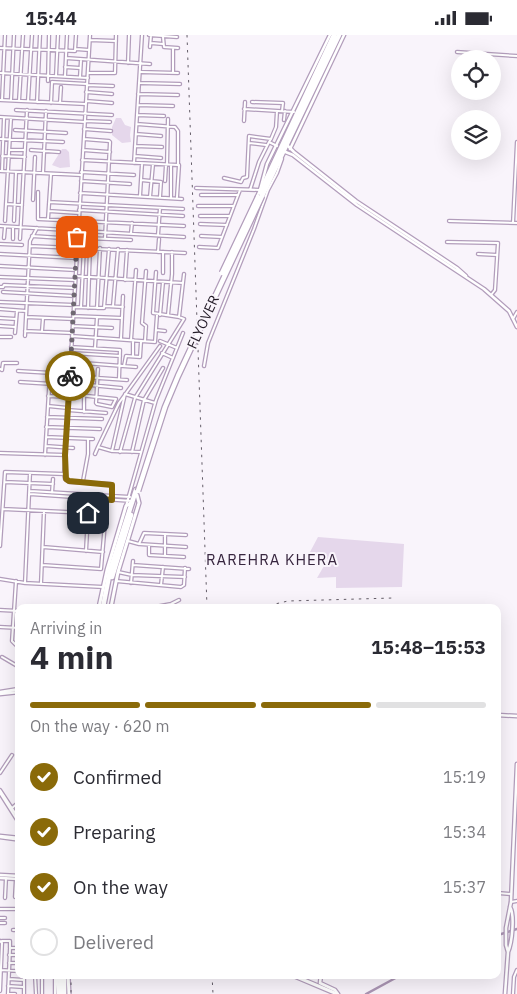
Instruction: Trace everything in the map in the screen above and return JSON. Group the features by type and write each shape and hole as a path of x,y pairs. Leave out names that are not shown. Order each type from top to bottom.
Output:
{"highway":[{"path":"260,194 332,35"},
{"name":"FLYOVER","path":"133,497 167,395 260,194 283,153 339,35"},
{"path":"108,587 110,565 133,497"},
{"path":"103,604 133,497"},
{"path":"59,979 59,994"}],"main road":[{"path":"108,587 116,581 139,503 133,497 126,506 107,570 108,587 111,604"},
{"path":"68,979 68,994"},
{"path":"301,979 337,994"}],"street":[{"path":"5,35 1,100 51,103 112,103"},
{"path":"11,100 14,35"},
{"path":"19,101 23,35"},
{"path":"28,101 32,35"},
{"path":"37,102 40,35"},
{"path":"48,81 49,35"},
{"path":"56,76 58,35"},
{"path":"65,76 67,35"},
{"path":"76,35 76,49"},
{"path":"90,35 64,474 69,481 110,484 112,498"},
{"path":"88,73 115,73 116,35"},
{"path":"128,63 129,35"},
{"path":"134,163 142,35"},
{"path":"150,47 150,35 177,37"},
{"path":"196,188 250,190 260,194 266,166 332,35"},
{"path":"290,149 344,35"},
{"path":"163,36 163,44"},
{"path":"90,40 116,41"},
{"path":"151,43 163,44 164,47 178,47"},
{"path":"0,47 58,51 89,50"},
{"path":"173,47 173,73"},
{"path":"501,55 517,56"},
{"path":"66,58 150,64"},
{"path":"80,77 81,59"},
{"path":"66,67 80,68"},
{"path":"140,72 178,73"},
{"path":"0,73 88,78"},
{"path":"51,103 52,83 113,86"},
{"path":"139,83 180,84"},
{"path":"60,103 61,87"},
{"path":"86,92 112,94"},
{"path":"138,93 178,95"},
{"path":"244,121 245,102"},
{"path":"252,102 283,103 284,120"},
{"path":"138,105 173,106"},
{"path":"244,109 294,112"},
{"path":"16,110 112,115"},
{"path":"20,239 27,110"},
{"path":"43,173 46,111"},
{"path":"250,190 256,171 276,127 277,111"},
{"path":"137,115 164,116"},
{"path":"0,117 110,123"},
{"path":"4,117 1,171 134,175"},
{"path":"5,221 11,118"},
{"path":"165,181 168,119"},
{"path":"137,124 175,127 178,131 179,165 177,198"},
{"path":"84,129 111,131"},
{"path":"16,130 66,133"},
{"path":"136,134 161,136"},
{"path":"199,247 217,249 240,190 240,182 243,178 247,177 248,138 250,135 271,139"},
{"path":"2,139 63,142"},
{"path":"84,139 110,141 105,238"},
{"path":"513,223 517,142"},
{"path":"249,143 268,144 277,147"},
{"path":"287,144 295,155 356,201 458,268 509,311 517,325"},
{"path":"135,146 162,147"},
{"path":"10,150 25,150"},
{"path":"31,150 59,152"},
{"path":"83,150 110,152"},
{"path":"204,366 208,343 268,189 281,163 283,153 295,155"},
{"path":"2,156 24,157"},
{"path":"135,156 161,158"},
{"path":"32,200 35,157"},
{"path":"82,160 179,165"},
{"path":"140,196 142,164"},
{"path":"150,197 153,164"},
{"path":"171,198 172,165"},
{"path":"14,221 16,171"},
{"path":"48,219 51,173"},
{"path":"224,178 240,182"},
{"path":"141,180 161,182 160,197"},
{"path":"81,181 130,184"},
{"path":"38,192 37,218 184,226"},
{"path":"80,193 182,199"},
{"path":"202,195 238,195"},
{"path":"49,202 183,209"},
{"path":"6,204 22,205"},
{"path":"198,206 234,206"},
{"path":"158,235 160,208"},
{"path":"48,211 106,211 183,215"},
{"path":"200,216 230,216"},
{"path":"448,221 517,223"},
{"path":"131,234 132,223"},
{"path":"200,224 227,225"},
{"path":"0,226 184,237"},
{"path":"4,227 4,238"},
{"path":"13,227 13,239"},
{"path":"25,336 30,246 32,236 37,229"},
{"path":"85,231 86,237 131,240"},
{"path":"32,236 77,239"},
{"path":"201,236 222,237"},
{"path":"158,239 158,251"},
{"path":"447,242 498,243 495,290 491,295"},
{"path":"0,244 22,245"},
{"path":"30,246 185,253"},
{"path":"81,307 84,247"},
{"path":"88,308 90,248"},
{"path":"97,308 100,248"},
{"path":"105,306 109,249"},
{"path":"113,306 118,249"},
{"path":"125,279 127,250"},
{"path":"163,252 163,273"},
{"path":"168,315 172,252"},
{"path":"0,254 76,258"},
{"path":"478,254 497,255"},
{"path":"0,266 76,270"},
{"path":"133,357 132,340 136,270"},
{"path":"145,341 146,326 142,323 146,271"},
{"path":"120,452 135,397 183,321 183,318 152,313 156,272"},
{"path":"179,317 184,274"},
{"path":"75,276 183,283"},
{"path":"0,277 75,280"},
{"path":"25,331 155,342 164,282"},
{"path":"0,287 4,285 28,285 75,288"},
{"path":"3,292 74,296"},
{"path":"120,339 123,296"},
{"path":"0,302 88,308 104,308 105,306 123,307"},
{"path":"0,309 26,311"},
{"path":"15,333 17,310"},
{"path":"513,319 517,312"},
{"path":"73,315 122,318"},
{"path":"26,317 73,319"},
{"path":"95,348 97,317"},
{"path":"0,318 16,319"},
{"path":"42,331 43,318"},
{"path":"73,326 112,328"},
{"path":"0,327 16,327"},
{"path":"156,330 165,331"},
{"path":"30,493 112,498 133,497 141,452 156,403 183,333"},
{"path":"0,337 11,337"},
{"path":"124,366 126,356 140,356 141,341"},
{"path":"160,341 177,348"},
{"path":"95,455 112,417 125,394 160,346"},
{"path":"71,347 119,350 119,379"},
{"path":"71,353 120,356"},
{"path":"162,353 173,358"},
{"path":"70,362 136,367"},
{"path":"0,369 2,369 3,363 17,363"},
{"path":"132,452 144,400 163,368"},
{"path":"48,396 84,395 97,396 116,399 112,407 97,404 97,396 98,386 98,369"},
{"path":"18,371 127,380"},
{"path":"45,455 50,373"},
{"path":"20,382 121,388"},
{"path":"125,394 156,403"},
{"path":"112,451 125,394"},
{"path":"84,395 84,411"},
{"path":"47,406 106,413"},
{"path":"47,417 102,419"},
{"path":"46,427 100,429"},
{"path":"46,437 93,439"},
{"path":"83,482 84,467 88,454 88,439"},
{"path":"46,446 73,448"},
{"path":"98,447 120,452 141,452"},
{"path":"0,453 65,455"},
{"path":"0,473 64,474"},
{"path":"0,546 4,473"},
{"path":"25,583 30,473"},
{"path":"52,493 53,479"},
{"path":"4,482 52,484"},
{"path":"30,493 112,498"},
{"path":"86,551 89,498"},
{"path":"101,569 107,499"},
{"path":"3,509 88,513"},
{"path":"41,583 44,511"},
{"path":"139,544 144,533 186,535"},
{"path":"165,535 165,556"},
{"path":"128,541 139,544 186,547"},
{"path":"150,545 149,555 184,557"},
{"path":"42,547 103,552"},
{"path":"131,583 133,561"},
{"path":"42,565 107,570"},
{"path":"133,565 189,569"},
{"path":"162,585 163,567"},
{"path":"116,581 182,586 186,568"},
{"path":"118,572 132,575 185,577"},
{"path":"0,579 25,583 108,587"},
{"path":"15,645 12,642 16,581"},
{"path":"170,604 179,600"},
{"path":"0,610 13,611"},
{"path":"0,627 13,627"},
{"path":"2,657 15,665"},
{"path":"0,693 15,691"},
{"path":"501,715 517,716"},
{"path":"0,773 12,755"},
{"path":"505,994 508,952 506,928 511,902 517,764"},
{"path":"0,792 15,815"},
{"path":"11,809 15,806"},
{"path":"0,837 15,839"},
{"path":"512,846 517,846"},
{"path":"0,877 15,878"},
{"path":"0,877 15,878"},
{"path":"5,898 6,878"},
{"path":"501,893 511,894"},
{"path":"511,902 517,901"},
{"path":"510,907 517,917"},
{"path":"0,909 15,909"},
{"path":"508,952 513,913"},
{"path":"0,918 5,918"},
{"path":"0,923 5,923"},
{"path":"0,991 1,941 10,941 8,994 15,994"},
{"path":"10,948 15,948"},
{"path":"10,955 15,955"},
{"path":"9,963 15,963"},
{"path":"0,970 15,971"},
{"path":"512,994 514,977 517,970"},
{"path":"8,979 24,980 24,994"},
{"path":"35,979 36,994"},
{"path":"42,979 42,994"},
{"path":"320,979 320,983 335,990 337,994"},
{"path":"8,986 24,987"}],"shaded area":[{"path":"116,118 121,118 125,125 131,127 131,142 122,143 112,135 112,127"},
{"path":"62,149 66,149 69,152 70,167 60,168 52,165"},
{"path":"318,537 404,544 402,587 336,588 336,577 317,578 328,559 310,552"}],"waterway":[{"path":"501,934 517,929"},
{"path":"366,994 394,979"}],"railway":[{"path":"187,35 207,604"},
{"path":"275,604 288,601 393,598"},
{"path":"71,979 71,994"},
{"path":"212,979 213,994"}],"way so far":[{"path":"70,376 77,237"}],"district":[{"name":"RAREHRA KHERA","path":"272,559"}],"route":[{"path":"70,376 64,474 69,481 112,485 112,500 89,498 88,513"}]}
